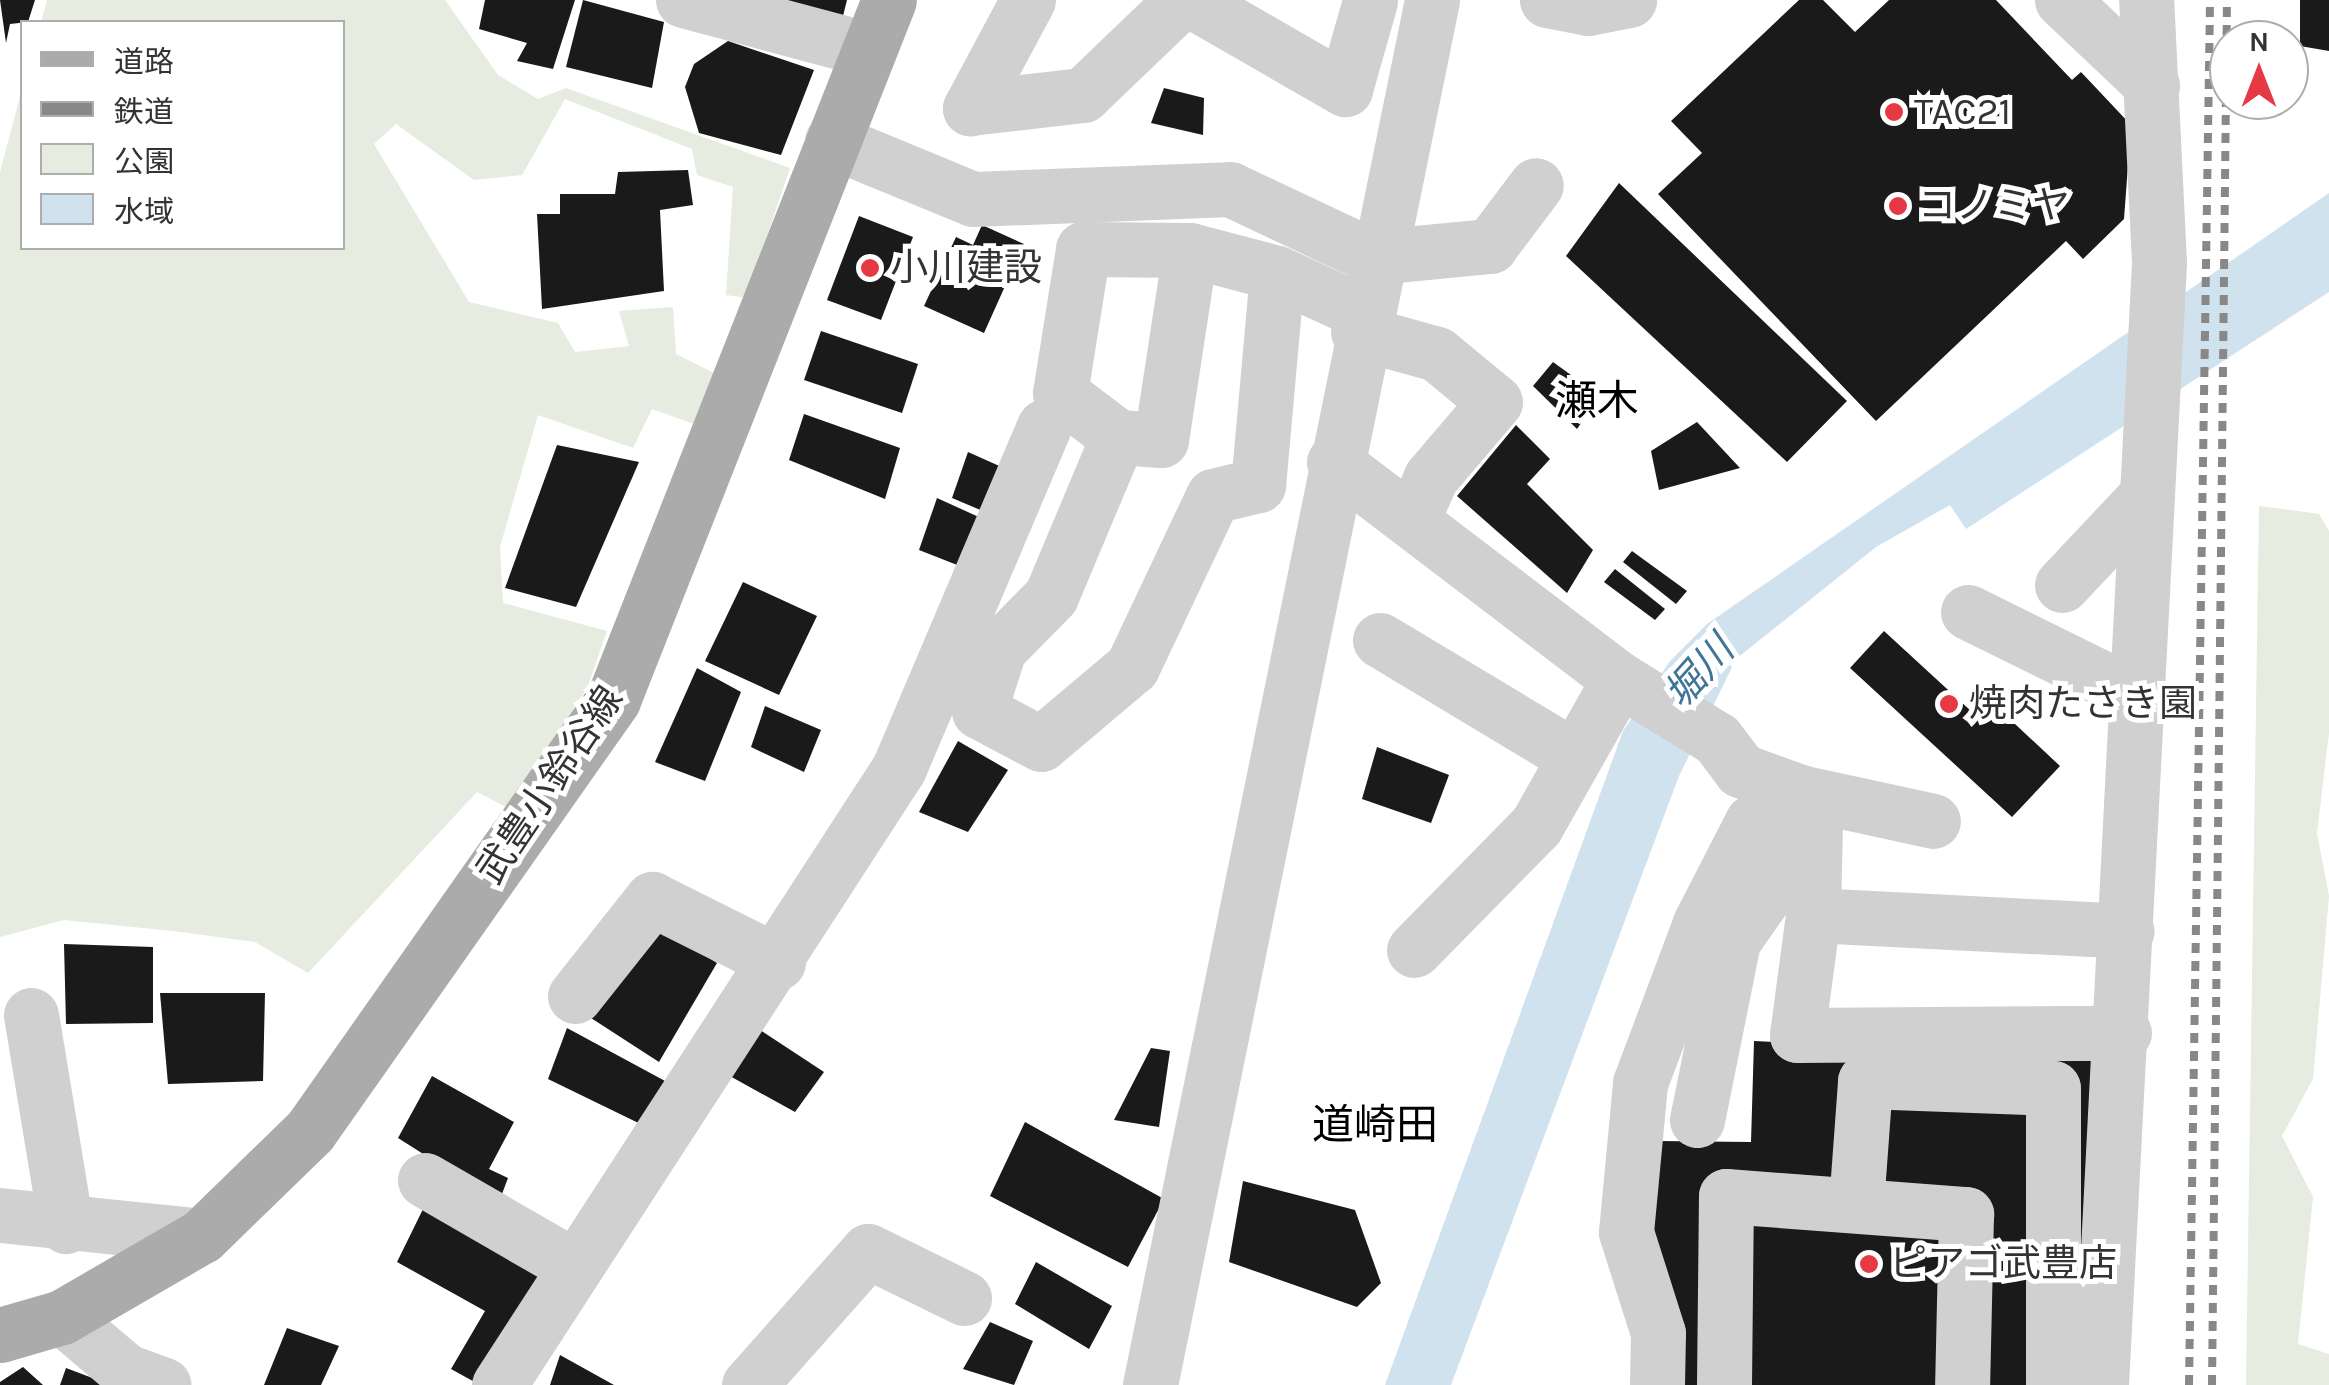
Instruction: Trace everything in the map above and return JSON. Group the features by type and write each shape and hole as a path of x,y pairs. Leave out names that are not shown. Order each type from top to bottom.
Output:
{"main road":[{"name":"武豊小鈴谷線","path":"0,1335 62,1316 202,1236 310,1130 614,700 866,49 889,0"}],"street":[{"path":"683,0 866,49"},
{"path":"1028,0 970,108 1083,95 1182,0"},
{"path":"1150,1385 1360,322 1428,20 1369,0 1345,89 1190,0"},
{"path":"1547,0 1588,8 1629,0"},
{"path":"2062,0 2152,85"},
{"path":"2101,1385 2124,1033 2142,499 2155,288 2152,85 2146,0"},
{"path":"832,141 973,199 1230,189 1374,256 1490,246 1536,185"},
{"path":"1190,250 1160,440 1118,437 1060,393 1083,249 1190,250 1277,274 1360,322 1437,354 1495,402 1430,477 1413,518"},
{"path":"1118,437 1051,596 999,649 980,711 1041,744 1132,667 1212,496 1258,485 1277,274"},
{"path":"499,1385 572,1264 778,962 898,768 1044,427"},
{"path":"1334,462 1413,518 1619,678 1718,738 1740,770 1807,808"},
{"path":"2062,585 2142,499"},
{"path":"1968,612 2138,696"},
{"path":"1380,640 1575,757"},
{"path":"1414,950 1536,826 1619,678"},
{"path":"1807,808 1814,915 1796,1034 2124,1033"},
{"path":"1697,1120 1732,941 1807,808"},
{"path":"1657,1385 1658,1333 1626,1232 1640,1083 1700,923 1752,822 1807,808 1933,821"},
{"path":"575,996 652,899 778,962"},
{"path":"1814,915 2127,931"},
{"path":"31,1015 66,1226"},
{"path":"1856,1205 1866,1082 2053,1088 2053,1385"},
{"path":"425,1180 572,1264"},
{"path":"1724,1385 1726,1196 1966,1214 1962,1385"},
{"path":"0,1215 66,1226 202,1236"},
{"path":"749,1385 868,1251 964,1298"},
{"path":"62,1316 126,1371 164,1385"}],"green space":[{"path":"47,0 445,0 498,75 538,99 566,88 790,168 746,298 726,295 733,187 697,175 692,149 565,99 522,175 474,180 396,124 374,144 469,302 558,323 575,352 629,346 619,311 673,307 676,354 714,373 694,424 652,409 633,448 538,415 500,547 503,603 607,631 588,686 510,809 477,792 308,973 255,942 173,931 64,920 0,937 0,172 20,97 20,250 345,250 345,20 42,20"},
{"path":"2259,506 2319,514 2329,531 2329,733 2317,833 2329,896 2313,1079 2282,1136 2313,1197 2298,1344 2329,1354 2329,1385 2246,1385"}],"water":[{"name":"堀川","path":"2329,193 2329,292 1966,529 1950,505 1876,547 1736,659 1679,776 1451,1385 1385,1385 1623,731 1670,661 1707,624"}],"building":[{"path":"0,0 35,0 29,20 10,24 6,43"},
{"path":"485,0 575,0 553,69 517,61 527,43 479,29"},
{"path":"583,0 664,22 652,88 566,67"},
{"path":"756,0 847,0 841,24"},
{"name":"コノミヤ","path":"1799,0 1823,0 1855,32 1889,0 1996,0 2072,80 2081,72 2131,125 2124,219 2083,259 2066,241 1876,421 1658,194 1702,153 1671,121"},
{"path":"2300,0 2329,0 2329,51 2309,48 2309,20 2300,20"},
{"path":"728,41 814,70 781,155 699,133 685,87 694,64"},
{"path":"1164,88 1204,98 1203,135 1151,123"},
{"path":"688,170 693,205 660,210 664,291 542,309 537,214 560,214 560,194 615,194 618,172"},
{"path":"1619,183 1847,401 1787,462 1566,256"},
{"name":"小川建設","path":"859,216 913,237 881,320 827,300"},
{"path":"982,225 1024,244 984,333 924,306 956,237 973,245"},
{"path":"821,331 918,364 902,413 804,380"},
{"path":"1553,362 1600,396 1577,429 1533,386"},
{"path":"804,414 900,448 885,499 789,460"},
{"path":"1697,422 1740,468 1659,490 1651,451"},
{"path":"1516,425 1550,459 1527,484 1593,550 1567,593 1457,496"},
{"path":"557,445 639,462 576,607 505,588"},
{"path":"968,452 1015,473 997,517 952,498"},
{"path":"937,498 992,523 975,572 919,550"},
{"path":"1632,551 1687,591 1676,604 1623,562"},
{"path":"1615,569 1665,609 1655,620 1604,582"},
{"path":"743,582 817,616 779,695 705,661"},
{"path":"1884,631 1971,711 1985,696 2060,766 2012,817 1850,668"},
{"path":"697,668 741,692 705,781 655,762"},
{"path":"765,706 821,730 804,772 751,747"},
{"path":"958,741 1008,770 968,832 919,812"},
{"path":"1377,747 1449,775 1431,823 1362,799"},
{"path":"654,922 717,963 659,1062 591,1018"},
{"path":"64,944 153,947 153,1023 66,1024"},
{"path":"160,993 265,993 263,1081 168,1084"},
{"path":"754,1026 824,1072 795,1112 728,1075"},
{"path":"567,1028 678,1088 659,1133 548,1079"},
{"name":"ピアゴ武豊店","path":"1754,1041 2097,1056 2086,1385 1639,1385 1659,1141 1751,1142"},
{"path":"1151,1048 1170,1051 1159,1127 1114,1120"},
{"path":"432,1076 514,1122 489,1169 508,1178 499,1202 398,1138"},
{"path":"1025,1122 1164,1199 1128,1267 990,1196"},
{"path":"1243,1181 1355,1210 1381,1283 1357,1307 1229,1262"},
{"path":"427,1201 562,1278 480,1385 451,1369 485,1311 397,1262"},
{"path":"1036,1262 1112,1306 1089,1349 1015,1304"},
{"path":"990,1322 1033,1341 1014,1385 963,1369"},
{"path":"287,1328 339,1346 321,1385 264,1385"},
{"path":"560,1355 614,1385 550,1385"},
{"path":"23,1367 43,1385 0,1385 0,1382"},
{"path":"66,1368 111,1385 60,1385"}],"railway":[{"path":"2189,1385 2210,0"},
{"path":"2212,1385 2227,0"}],"place":[{"name":"TAC21","path":"1894,112"},
{"name":"コノミヤ","path":"1898,206"},
{"name":"小川建設","path":"870,268"},
{"name":"焼肉たさき園","path":"1949,704"},
{"name":"ピアゴ武豊店","path":"1869,1264"}],"district":[{"name":"瀬木","path":"1597,401"},
{"name":"道崎田","path":"1375,1125"}]}
